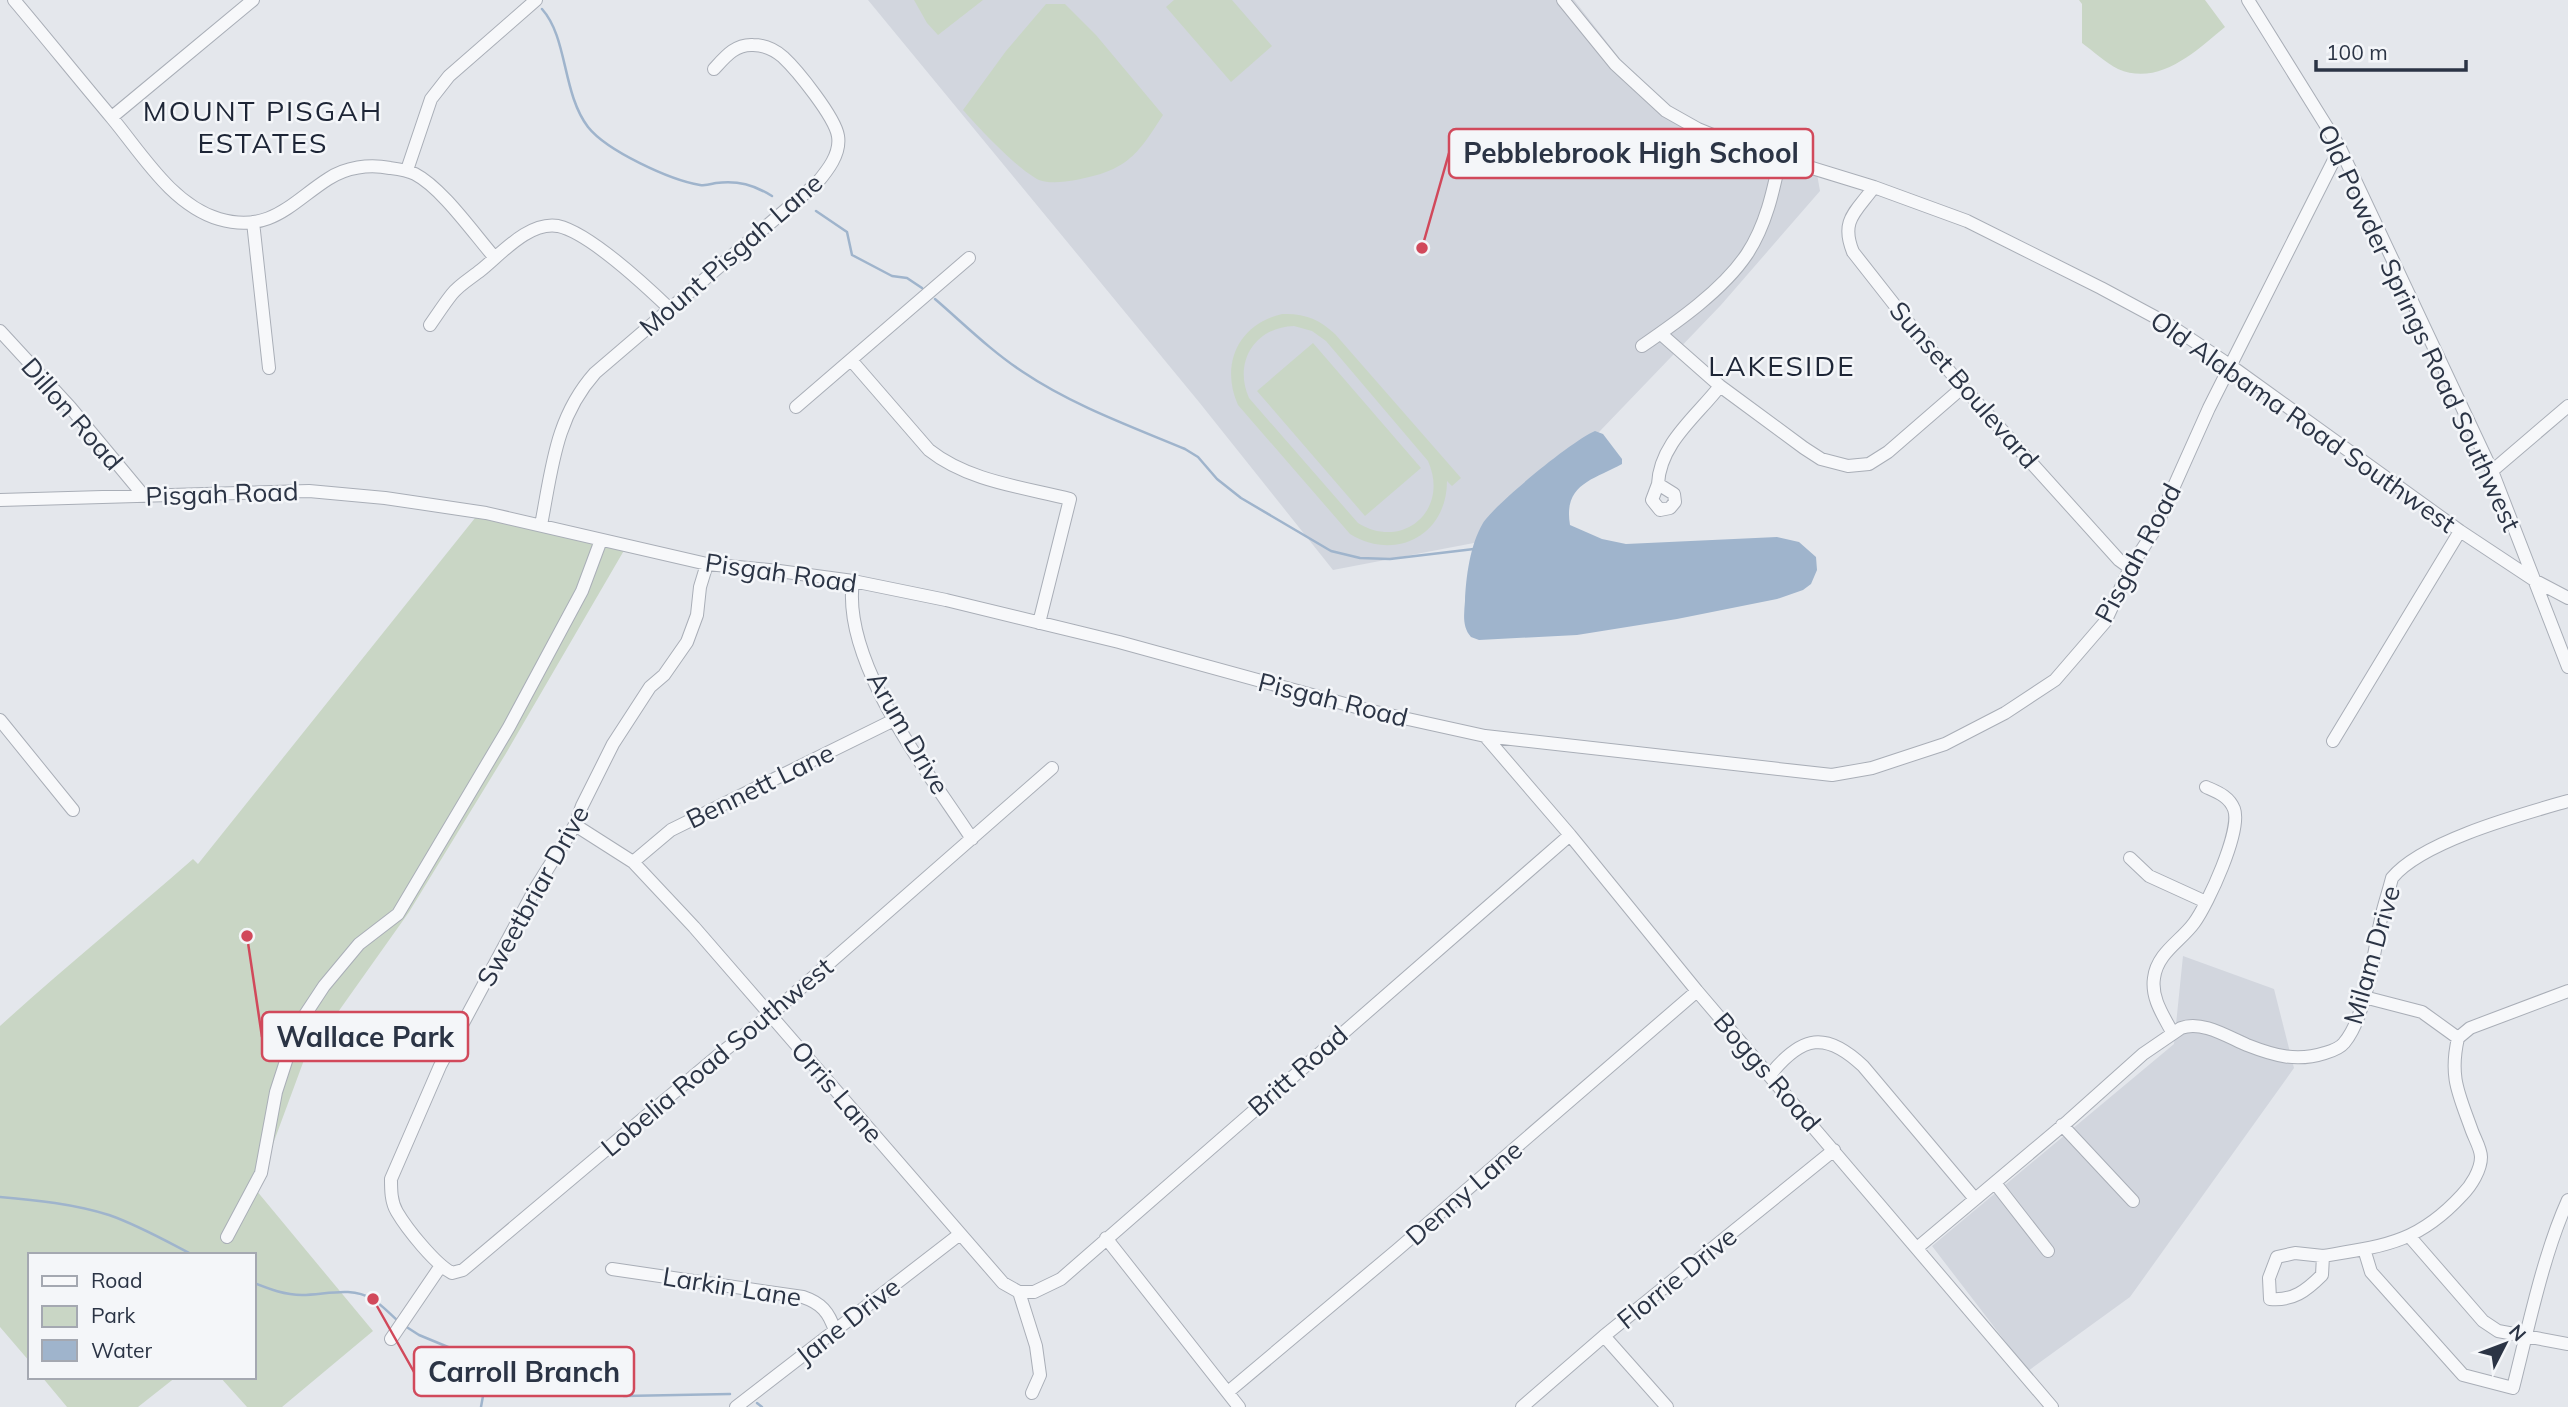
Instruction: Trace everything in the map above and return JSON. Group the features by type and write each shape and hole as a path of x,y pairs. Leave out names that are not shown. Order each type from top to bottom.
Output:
{"street":[{"path":"14,0 165,182 202,212 222,220 253,222 275,216 295,205 329,178 344,171 380,166 407,170 438,192 495,258"},
{"path":"112,117 251,0"},
{"path":"407,170 431,99 443,84 536,0"},
{"name":"Old Alabama Road Southwest","path":"1563,0 1615,64 1666,111 1708,133 1780,159 1874,187 1967,221 2168,324 2231,366 2460,531 2534,580 2568,598"},
{"name":"Old Powder Springs Road Southwest","path":"2248,0 2340,148 2492,471 2568,667"},
{"name":"Mount Pisgah Lane","path":"541,525 559,432 581,389 595,373 817,183 830,168 837,150 838,135 825,107 784,58 771,49 753,44 735,48 714,69"},
{"name":"Pisgah Road","path":"0,500 309,491 486,513 707,564 853,581 1039,623 1367,710 1485,736 1832,775 1872,768 1945,744 2005,713 2055,680 2105,622 2130,568 2154,531 2209,408 2340,148"},
{"path":"1642,346 1661,334 1719,285 1746,256 1766,216 1780,159"},
{"name":"Sunset Boulevard","path":"1874,187 1849,222 1847,231 1853,252 1963,387 2119,560 2130,568"},
{"path":"253,222 269,368"},
{"path":"430,325 453,293 519,238 540,228 556,226 573,232 607,255 641,280 670,309"},
{"path":"796,407 969,258"},
{"name":"Dillon Road","path":"0,331 70,407 144,496"},
{"path":"1661,334 1720,386 1821,458 1848,466 1869,464 1888,452 1963,387"},
{"path":"851,360 939,458 970,474 1070,499 1039,623"},
{"path":"1658,484 1659,471 1667,452 1680,432 1720,386"},
{"path":"2492,471 2568,406"},
{"path":"2333,741 2460,531"},
{"path":"228,1237 261,1173 276,1092 297,1027 324,986 359,944 398,914 516,714 582,591 601,540"},
{"name":"Sweetbriar Drive","path":"440,1267 396,1211 391,1194 391,1180 440,1066 536,889 575,825 613,744 650,687 664,675 687,642 697,615 700,587 707,564"},
{"name":"Arum Drive","path":"853,581 850,596 852,621 860,648 894,720 972,839"},
{"path":"0,720 73,810"},
{"name":"Bennett Lane","path":"633,862 671,830 894,720"},
{"name":"Boggs Road","path":"1485,736 2052,1407"},
{"name":"Lobelia Road Southwest","path":"440,1267 452,1273 463,1270 770,1015 1052,768"},
{"path":"1917,1248 2172,1032 2159,1009 2154,992 2158,964 2165,953 2193,925 2234,838 2236,822 2231,802 2206,787"},
{"name":"Milam Drive","path":"2172,1032 2187,1026 2207,1029 2289,1058 2311,1057 2343,1044 2352,1030 2364,997 2392,877 2408,863 2448,841 2568,801"},
{"name":"Orris Lane","path":"575,825 633,862 694,927 1003,1283 1019,1292"},
{"name":"Britt Road","path":"1019,1292 1034,1292 1061,1279 1570,835"},
{"path":"2130,858 2148,876 2206,902"},
{"name":"Denny Lane","path":"1228,1392 1397,1251 1698,991"},
{"path":"2323,1256 2322,1275 2310,1287 2293,1298 2270,1299 2269,1278 2277,1257 2295,1253 2323,1256 2410,1237 2448,1210 2469,1188 2481,1157 2453,1076 2453,1059 2458,1038 2470,1028 2568,991"},
{"path":"2364,997 2422,1012 2458,1038"},
{"path":"1770,1075 1790,1055 1811,1042 1843,1048 1863,1066 1975,1199"},
{"path":"2062,1125 2133,1201"},
{"name":"Florrie Drive","path":"1522,1407 1604,1336 1834,1150"},
{"path":"1995,1183 2048,1251"},
{"path":"2364,1249 2371,1272 2463,1375 2513,1388 2560,1216 2568,1200"},
{"name":"Jane Drive","path":"736,1407 960,1234"},
{"path":"2410,1237 2483,1321 2498,1331 2568,1344"},
{"path":"1106,1238 1239,1407"},
{"path":"391,1339 440,1267"},
{"name":"Larkin Lane","path":"612,1269 814,1300 825,1310 835,1331"},
{"path":"1019,1292 1036,1346 1040,1375 1032,1393"},
{"path":"1604,1336 1667,1407"}],"shaded area":[{"path":"868,0 1574,0 1649,96 1721,136 1817,174 1820,191 1721,305 1527,507 1479,542 1333,570 1199,402"},
{"path":"2183,956 2274,989 2294,1068 2130,1297 2028,1371 1932,1246 2174,1044"}],"green space":[{"path":"914,0 983,0 938,35 927,23"},
{"path":"1174,0 1232,0 1272,46 1231,82 1166,7"},
{"path":"2079,0 2205,0 2225,27 2176,64 2148,73 2133,73 2118,69 2082,43 2082,4"},
{"path":"1046,4 1065,4 1096,35 1163,115 1137,151 1128,160 1107,172 1062,182 1039,180 999,148 963,110 1006,51"},
{"path":"1282,314 1297,315 1311,318 1329,329 1461,478 1452,486 1447,481 1445,500 1438,516 1428,529 1416,538 1401,544 1385,545 1367,542 1350,534 1238,405 1233,390 1232,361 1244,337 1267,319","holes":["1294,326 1312,331 1326,341 1428,461 1433,479 1433,495 1427,510 1418,521 1406,529 1391,532 1375,530 1358,523 1249,398 1244,372 1246,360 1258,340 1280,328"]},
{"path":"1313,343 1421,468 1365,516 1257,391"},
{"path":"479,513 626,547 505,755 409,912 304,1060 256,1190 373,1331 282,1407 247,1407 222,1379 256,1379 256,1253 28,1253 28,1360 0,1327 0,1026 193,859 198,864"},
{"path":"44,1379 173,1379 138,1407 67,1407"}],"water":[{"path":"1595,431 1603,434 1622,459 1622,464 1582,485 1576,492 1569,511 1570,525 1602,539 1626,544 1777,537 1799,542 1816,557 1817,570 1811,584 1803,590 1777,599 1577,635 1479,640 1471,637 1464,620 1466,582 1472,551 1483,523 1503,501 1536,473 1570,446"}],"waterway":[{"path":"542,9 556,35 580,113 597,136 624,155 687,182 702,185 739,183 772,196"},
{"path":"816,211 847,232 852,255 892,276 907,278 922,288"},
{"path":"935,299 1023,372 1081,405 1185,449 1198,457 1217,479 1241,498 1331,551 1360,558 1390,559 1474,549"},
{"path":"0,1197 96,1211 141,1228 189,1253"},
{"path":"256,1284 296,1295 338,1292 364,1295 397,1320"},
{"path":"405,1326 419,1335 494,1366 539,1369 569,1375 624,1396 730,1394"},
{"path":"481,1407 485,1385 494,1367"},
{"path":"757,1403 762,1407"}],"place":[{"name":"Pebblebrook High School","path":"1422,248"},
{"name":"Wallace Park","path":"247,936"},
{"name":"Carroll Branch","path":"373,1299"}],"district":[{"name":"MOUNT PISGAH ESTATES","path":"263,127"},
{"name":"LAKESIDE","path":"1782,366"}]}
